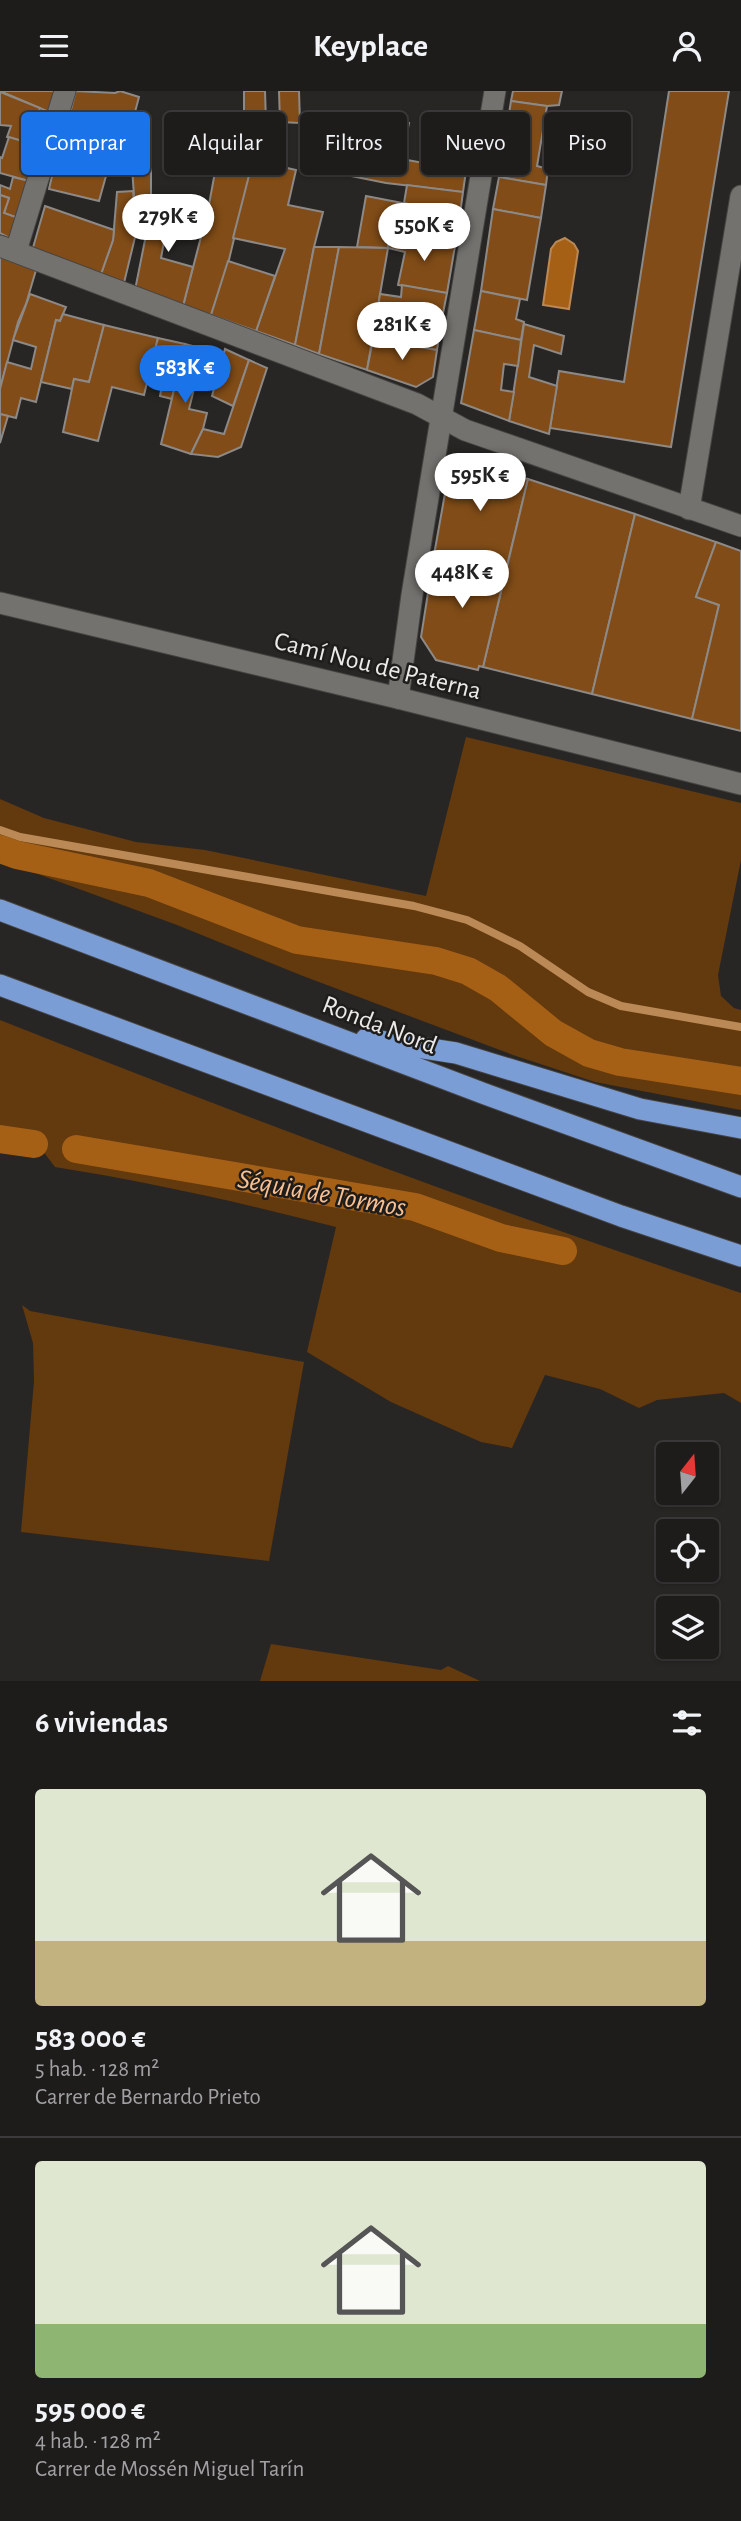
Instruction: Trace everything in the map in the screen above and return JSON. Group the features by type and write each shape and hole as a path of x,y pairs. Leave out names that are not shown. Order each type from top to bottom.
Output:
{"highway":[{"name":"Ronda Nord","path":"0,910 322,1033 741,1187"},
{"path":"0,985 621,1216 741,1256"},
{"path":"322,1033 456,1053 640,1109 741,1128"}],"street":[{"path":"65,91 8,249 417,404 465,430 741,526"},
{"path":"398,698 412,595 495,91"},
{"path":"689,509 741,196"},
{"name":"Camí Nou de Paterna","path":"0,603 398,698 741,784"}],"shaded area":[{"path":"565,238 574,244 578,251 569,309 543,305 551,249 556,242"},
{"path":"466,737 741,803 741,860 718,975 721,996 734,1008 741,1010 741,1110 595,1082 513,1055 177,925 0,860 0,799 44,818 136,842 205,850 426,896"},
{"path":"0,1020 369,1162 741,1293 741,1403 724,1393 657,1400 639,1408 600,1389 545,1375 512,1448 481,1442 391,1402 307,1352 336,1227 126,1179 55,1167 39,1146 0,1143"},
{"path":"22,1305 30,1311 304,1362 269,1561 21,1532 34,1381 33,1343"},
{"path":"271,1644 441,1670 448,1666 480,1681 260,1681"}],"building":[{"path":"0,91 56,91 49,112"},
{"path":"76,91 120,91 139,97 135,112 70,112"},
{"path":"244,91 265,91 266,112 244,112"},
{"path":"279,91 299,91 300,123 286,122 286,112 280,112"},
{"path":"513,91 562,91 559,105 547,106 511,101"},
{"path":"669,91 729,91 671,447 550,428 559,371 624,382"},
{"path":"0,92 40,108 39,112 21,112 21,141 7,137 11,126 0,125"},
{"path":"511,101 547,106 537,166 544,168 544,175 547,175 546,185 499,177 530,175 530,112 509,112"},
{"path":"9,137 21,141 21,175 31,175 29,181 0,173 0,157 2,158"},
{"path":"151,153 151,210 135,209 133,175 150,175"},
{"path":"407,160 421,163 421,175 465,175 463,192 386,183 346,175 407,175"},
{"path":"286,168 296,170 288,205 323,212 295,345 256,331 285,249 233,238 249,175 286,175"},
{"path":"52,175 106,176 99,201 49,189"},
{"path":"214,175 249,175 227,268 211,315 183,306"},
{"path":"13,177 29,181 18,218 4,213 9,198 0,195 0,185 10,189"},
{"path":"499,177 546,185 541,218 493,209"},
{"path":"407,185 463,192 460,214 404,203"},
{"path":"133,191 135,213 128,214 128,227 137,229 124,283 101,274 113,240 117,192"},
{"path":"0,195 9,198 4,213 18,218 11,239 0,233"},
{"path":"366,196 460,214 455,246 390,234 388,248 357,247"},
{"path":"45,206 114,230 101,274 32,251"},
{"path":"493,209 541,218 527,300 481,291"},
{"path":"151,210 208,210 201,237 166,231 161,258 193,267 183,306 135,290"},
{"path":"390,234 455,246 447,293 398,285 405,252 388,248"},
{"path":"314,247 339,247 319,354 295,345"},
{"path":"339,247 388,248 367,370 319,354"},
{"path":"0,257 36,270 18,322 0,389"},
{"path":"228,261 275,276 256,331 211,315"},
{"path":"402,285 447,293 442,318 378,307 380,294 401,297"},
{"path":"481,291 520,299 516,319 524,322 521,340 474,330"},
{"path":"30,294 66,307 60,321 56,320 36,402 21,398 16,418 0,414 0,389 7,362 31,369 36,347 13,340"},
{"path":"396,309 442,318 437,350 388,342"},
{"path":"63,314 104,325 89,382 74,379 72,389 41,382 56,320 60,321"},
{"path":"524,324 564,336 561,354 534,345 529,377 557,386 549,434 509,421"},
{"path":"104,325 158,338 144,395 112,387 98,441 63,432 74,379 89,382"},
{"path":"474,330 521,340 518,366 504,364 501,390 514,392 509,421 461,403"},
{"path":"158,338 185,344 172,399 160,396 163,380 148,377"},
{"path":"373,339 437,350 433,377 416,387 367,370"},
{"path":"185,344 204,349 189,409 207,413 191,454 161,444"},
{"path":"225,349 249,360 233,406 212,396"},
{"path":"249,360 267,368 241,447 218,457 191,454 203,429 224,434"},
{"path":"0,414 8,416 0,443"},
{"path":"471,458 525,475 524,478 528,479 507,566 434,555 449,471"},
{"path":"528,479 635,514 592,694 483,667"},
{"path":"635,514 716,542 696,597 719,605 692,719 592,694"},
{"path":"716,542 741,551 741,731 692,719 719,605 696,597"},
{"path":"434,555 507,566 483,667 479,666 478,670 436,660 421,637"}],"waterway":[{"path":"0,830 20,837 414,906 467,920 520,946 588,992 621,1006 741,1027"},
{"path":"0,849 149,883 297,940 436,961 468,971 498,988 553,1033 589,1053 620,1062 741,1081"},
{"name":"Séquia de Tormos","path":"0,1139 34,1144"},
{"name":"Séquia de Tormos","path":"76,1149 415,1207 501,1238 563,1251"}]}
